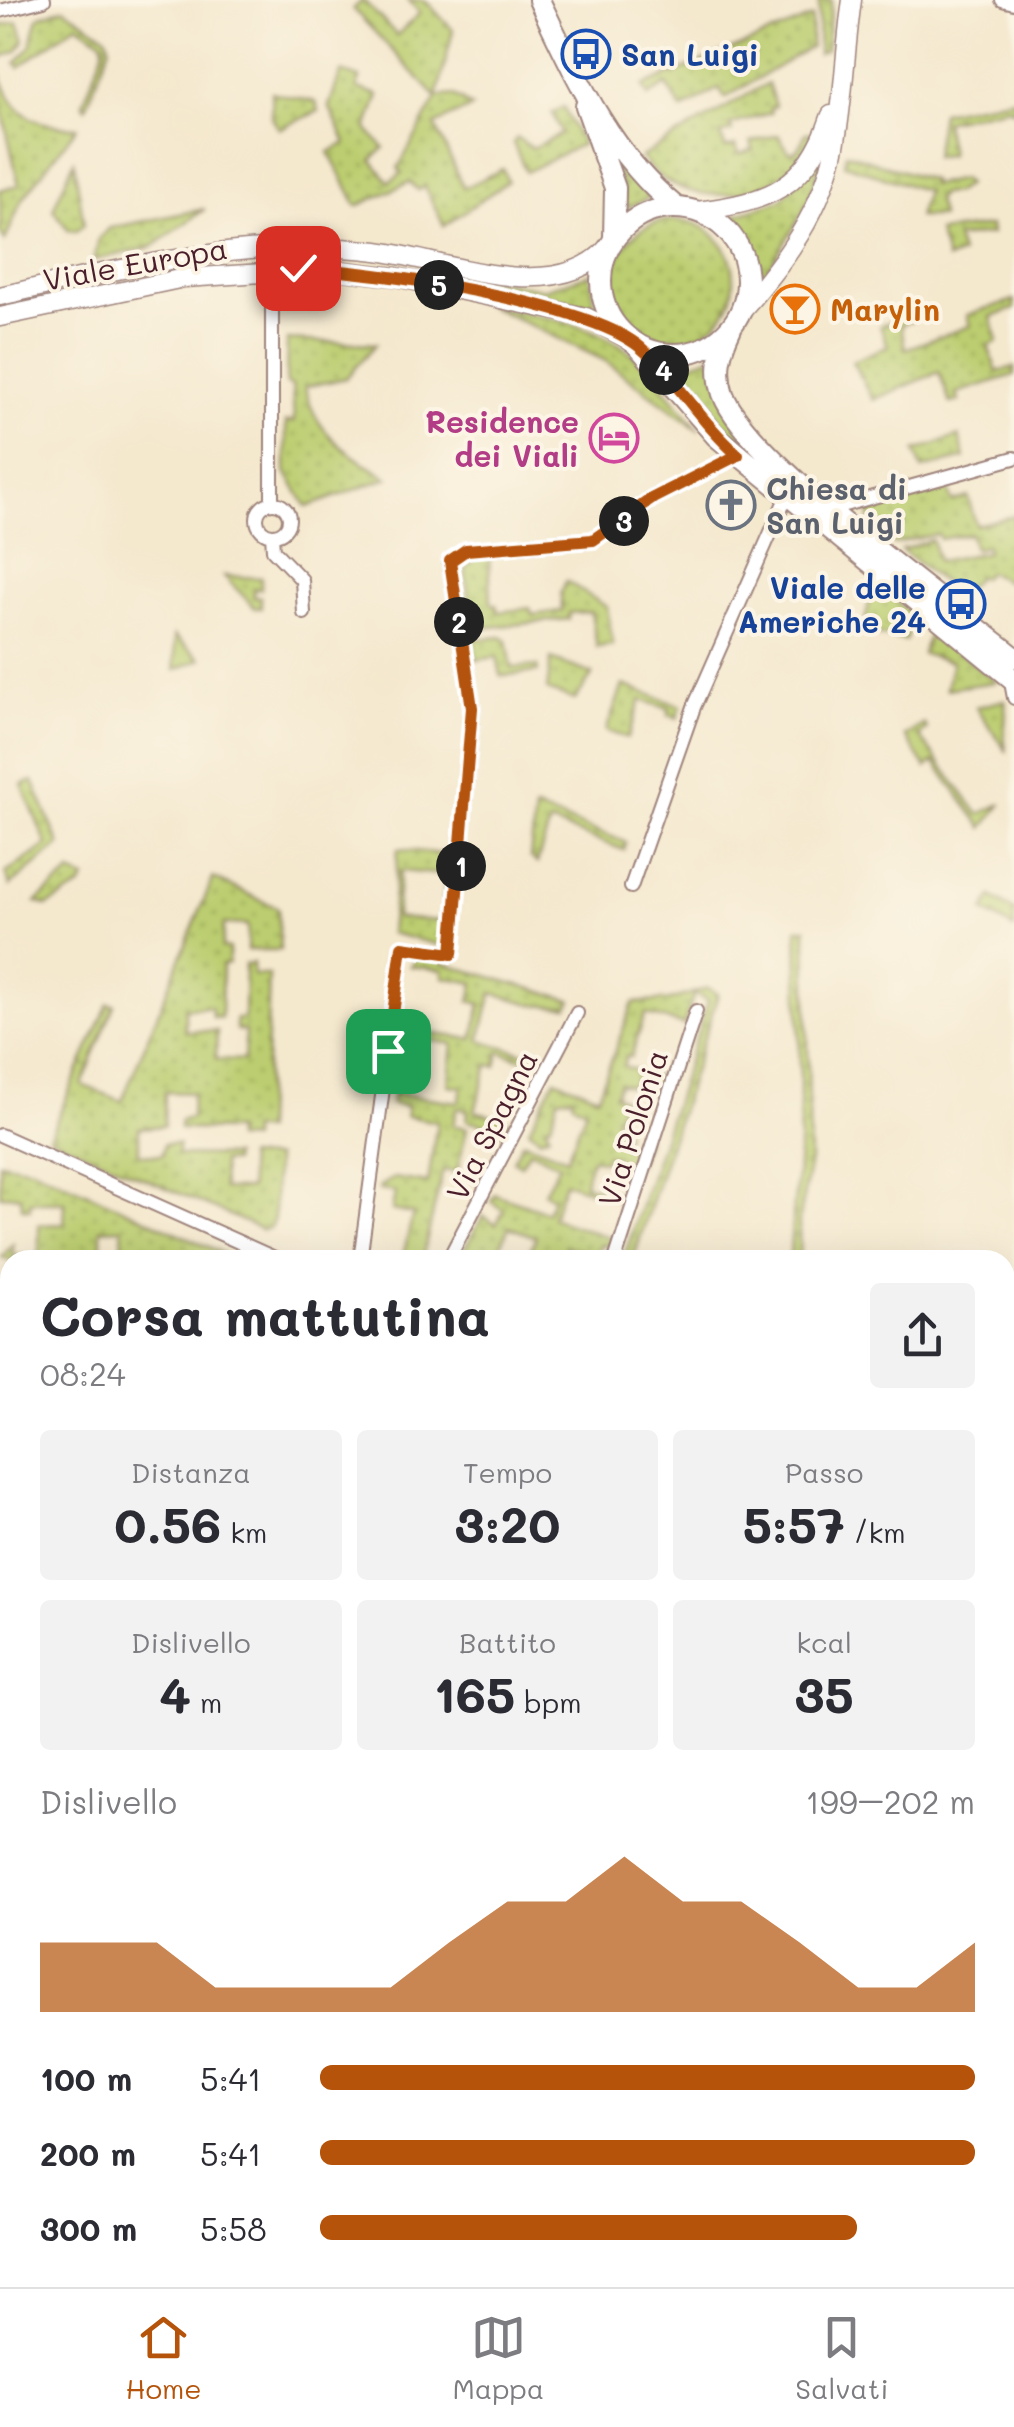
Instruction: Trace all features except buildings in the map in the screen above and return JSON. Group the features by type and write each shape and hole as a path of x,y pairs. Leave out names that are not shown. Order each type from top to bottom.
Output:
{"main road":[{"path":"539,0 580,85 627,161 687,209 713,218 738,244 748,277 718,370 732,412 763,448 1013,671"},
{"path":"634,342 654,352 687,353 704,348 736,320 790,252 814,206 835,146 852,0"},
{"path":"580,85 615,188 611,242 602,266 602,297 615,325 738,455 786,498 1013,671"},
{"path":"611,242 641,214 756,202 793,180 822,142 840,86"},
{"name":"Viale Europa","path":"0,296 135,266 291,248 375,251 549,278 590,265 611,242"},
{"name":"Viale Europa","path":"0,317 184,278 272,269 328,269 396,277 586,317 634,342"}],"street":[{"path":"0,10 44,0"},
{"path":"1002,0 1014,3"},
{"path":"272,269 272,503"},
{"path":"361,1250 402,947 452,954 473,727 450,561 466,550 593,540 653,498 738,455"},
{"path":"830,509 1014,458"},
{"path":"631,887 694,707 786,498"},
{"path":"272,503 282,506 289,520 284,530 272,535 260,530 256,520 259,510 272,503"},
{"path":"272,535 273,550 302,580 304,613"},
{"path":"1013,671 1014,698"},
{"name":"Via Polonia","path":"618,1250 696,1011"},
{"name":"Via Spagna","path":"453,1250 577,1013"},
{"path":"0,1134 256,1250"},
{"path":"0,1148 26,1148"}],"green space":[{"path":"363,0 397,35 420,13 408,0 425,0 453,30 437,97 453,95 472,107 435,125 464,188 503,169 508,181 444,226 425,187 418,190 410,182 357,206 329,152 346,143 329,106 341,72 360,78 357,88 379,95 367,129 384,148 372,160 389,182 402,173 398,168 437,98 353,9"},
{"path":"819,0 832,0 826,50 818,54"},
{"path":"64,8 106,36 110,46 86,108 83,103 104,49 102,41 77,24 19,67 16,63 30,47 38,17"},
{"path":"812,17 811,47 725,98 719,88 682,110 667,85 648,96 643,86"},
{"path":"18,22 24,40 17,51 0,58 0,26"},
{"path":"0,71 10,97 26,115 49,124 77,127 22,200 5,241 0,232 0,190 19,185 0,101"},
{"path":"768,83 775,106 770,108 771,113 730,125 732,131 721,134 725,148 736,146 739,154 753,150 751,142 778,135 790,153 798,149 806,133 813,133 801,157 782,175 733,194 707,194 682,188 659,176 641,157"},
{"path":"271,92 316,102 319,111 279,129 272,118"},
{"path":"1014,98 1014,111 1008,107 944,121 950,154 934,157 941,112"},
{"path":"563,107 582,144 526,172 513,143 517,138 532,148 562,134 552,113"},
{"path":"826,151 805,209 764,276 734,220 736,215 781,200"},
{"path":"846,153 931,180 931,185 962,179 967,184 955,193 940,194 936,200 941,217 918,217 926,191 844,164"},
{"path":"74,161 84,225 76,231 68,230 53,209"},
{"path":"616,165 620,166 649,198 627,208"},
{"path":"205,209 152,247 94,260 99,238 110,228"},
{"path":"674,220 697,224 717,237 730,257 734,280 730,303 717,323 697,336 674,340 651,336 631,323 618,303 614,280 618,257 631,237 651,224"},
{"path":"990,226 991,234 956,238 961,254 947,260 938,232"},
{"path":"442,271 544,289 590,274 595,307 441,276"},
{"path":"1014,300 1014,309 991,317 998,341 988,346 997,372 1014,367 1014,375 957,393 959,401 950,403 939,372 873,400 852,361 888,346 880,326 895,320 893,314 908,308 913,320 901,325 905,349 970,326 967,315"},
{"path":"485,304 566,322 605,336 646,367 699,430 604,360"},
{"path":"287,340 376,344 346,378 305,387 325,431 388,478 307,507 286,472 286,422 294,422 292,385 286,384"},
{"path":"710,357 760,457 757,460 719,428 678,377 675,369"},
{"path":"959,436 965,458 922,469 915,451"},
{"path":"948,489 952,502 968,497 976,525 1014,516 1014,577 1008,582 988,572 982,578 978,576 960,596 901,550 932,540 938,561 987,552 986,546 974,549 970,534 940,539 938,534 894,544 870,524 869,513 874,508"},
{"path":"489,557 491,603 498,612 530,608 532,615 562,611 561,593 566,581 607,607 613,645 597,647 591,612 569,613 569,619 473,629 479,639 501,637 507,641 512,668 537,666 538,672 501,676 497,657 476,660 465,569 475,558"},
{"path":"224,576 261,578 261,589 254,589 254,597 261,597 261,608 255,608"},
{"path":"873,583 913,615 906,641 863,631"},
{"path":"931,630 996,682 946,689 952,662 922,654"},
{"path":"174,636 201,659 175,670"},
{"path":"551,659 593,674 575,700 547,690"},
{"path":"623,685 681,706 677,718 668,715 670,709 641,700 628,738 606,731"},
{"path":"1005,700 1005,739 1007,752 976,707"},
{"path":"924,724 927,729 919,736 979,814 1002,804 983,828 934,762 926,768 905,736"},
{"path":"33,781 60,845 10,886 6,873 47,845 22,785"},
{"path":"535,809 626,842 624,850 550,823 537,863 530,857"},
{"path":"398,849 453,855 444,942 439,945 390,933","holes":["400,871 446,875 442,921 396,918"]},
{"path":"71,873 85,879 80,887 47,906 36,902"},
{"path":"213,878 278,908 280,950 247,950 248,925 224,924 222,948 229,949 228,964 222,965 221,1018 212,1017 211,1007 185,1008 185,1031 217,1031 216,1059 244,1060 245,1031 236,1030 236,1019 244,1019 245,964 253,963 253,975 269,975 264,1130 251,1130 251,1140 235,1139 235,1130 180,1129 180,1120 191,1118 192,1093 165,1092 164,1126 139,1128 139,1154 162,1155 164,1144 178,1144 178,1155 233,1156 232,1162 222,1162 223,1189 250,1189 247,1157 275,1158 274,1219 270,1228 263,1230 49,1137 108,1004 114,1005 82,1085 122,1101"},
{"path":"992,897 1014,911 1014,929 984,911"},
{"path":"806,928 810,1160 799,1221 800,1250 790,1250 800,1118 797,929"},
{"path":"418,956 572,1000 568,1007 535,1005 492,993 480,1040 534,1056 533,1062 499,1052 496,1066 488,1065 475,1111 510,1121 503,1136 499,1128 467,1120 468,1110 457,1108 453,1125 467,1128 457,1172 443,1170 424,1250 404,1250 413,1214 392,1210 395,1192 379,1190 394,1178 428,1183 437,1122 406,1116 407,1107 391,1104 393,1093 459,1102 462,1087 448,1085 453,1044 426,1040 426,1033 473,1039 481,1004 470,1001 474,983 443,977 443,970 410,966"},
{"path":"708,988 718,994 636,1250 626,1250 708,1001 694,994 684,1025 645,1014 631,1057 626,1056 623,1066 666,1080 663,1088 635,1079 632,1087 619,1083 615,1095 623,1099 613,1128 626,1132 622,1145 635,1149 639,1137 647,1138 638,1165 606,1154 604,1161 592,1158 584,1184 627,1197 625,1203 565,1182 552,1218 614,1239 611,1246 601,1245 598,1250 566,1246 565,1250 530,1250 536,1237 509,1227 499,1250 464,1250 483,1216 496,1224 504,1211 491,1201 495,1194 547,1212 553,1198 544,1192 559,1165 530,1150 521,1165 513,1160 523,1141 567,1158 586,1109 573,1103 572,1096 558,1098 551,1124 546,1126 549,1134 540,1138 529,1129 555,1079 598,1096 633,1003 670,1000"},
{"path":"0,1162 32,1168 216,1250 123,1250 122,1228 101,1229 101,1250 39,1250 39,1225 64,1224 65,1202 30,1202 30,1209 22,1208 21,1196 0,1195"}],"place":[{"name":"San Luigi","path":"586,54"},
{"name":"Marylin","path":"795,309"},
{"name":"Residence dei Viali","path":"614,438"},
{"name":"Chiesa di San Luigi","path":"731,505"},
{"name":"Viale delle Americhe 24","path":"961,604"}],"route":[{"path":"298,268 396,277 586,317 605,325 638,345 716,436 738,455 653,498 630,518 593,540 466,550 450,561 472,708 473,745 452,954 402,947 388,1051"}]}
